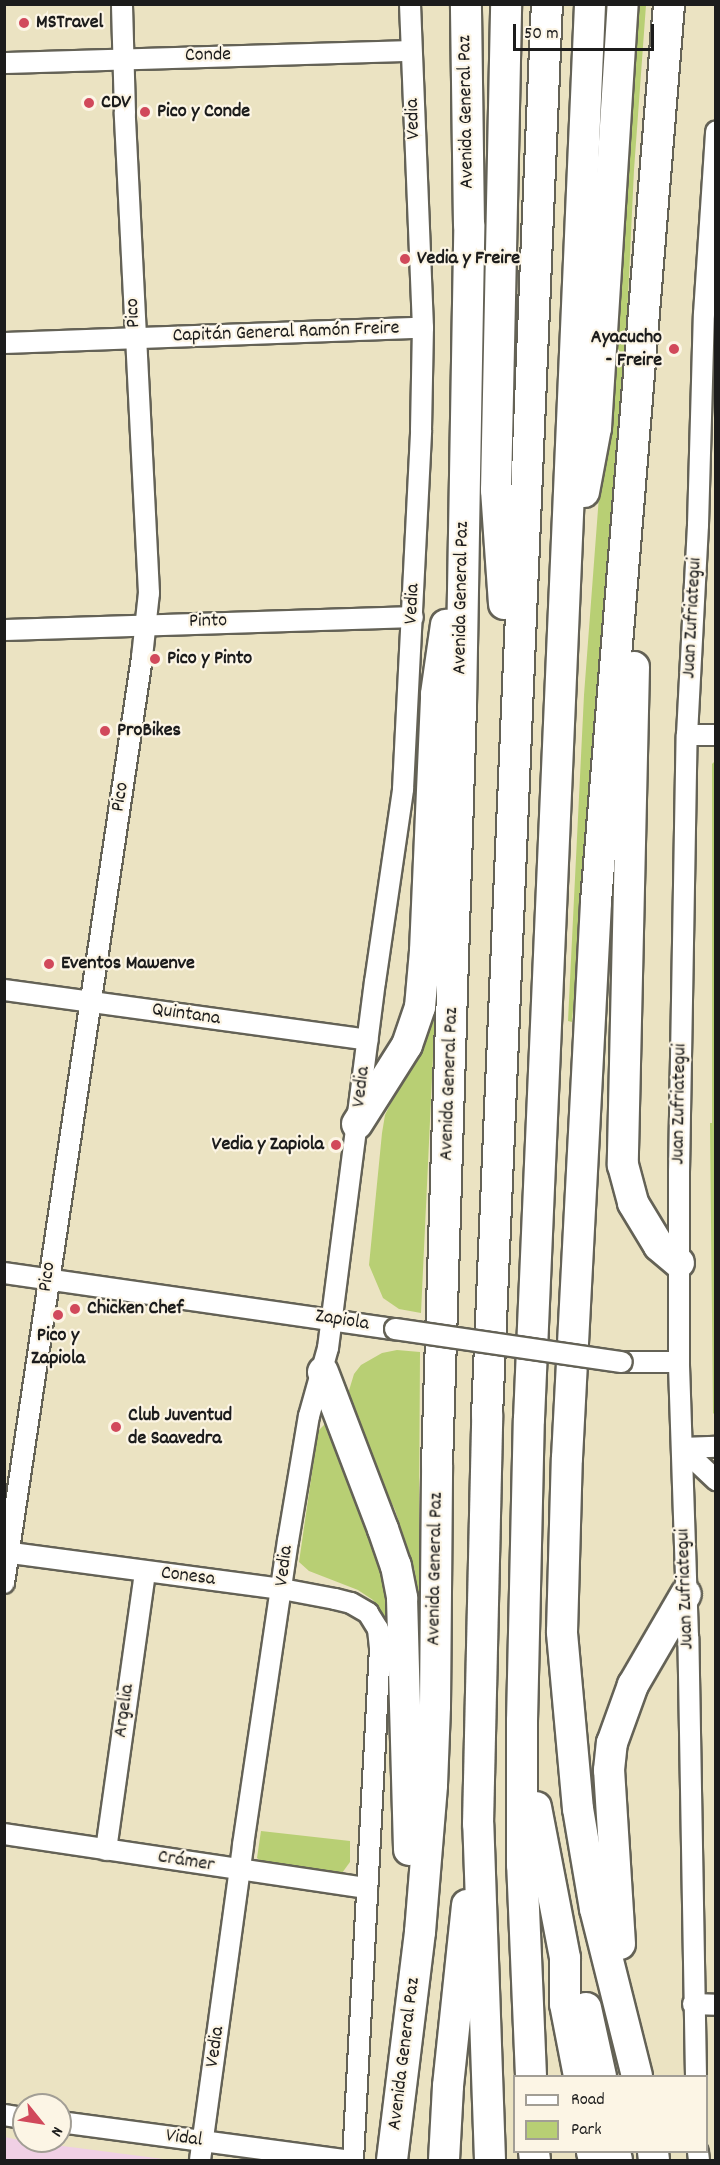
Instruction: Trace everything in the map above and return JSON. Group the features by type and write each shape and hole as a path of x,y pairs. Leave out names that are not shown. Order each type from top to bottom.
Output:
{"highway":[{"name":"Avenida General Paz","path":"392,2160 420,1932 433,1763 437,1465 453,1031 464,492 469,225 466,4"},
{"path":"506,4 496,490 514,744"},
{"path":"490,2160 478,1824 487,1416 547,4"},
{"path":"531,2075 522,1865 522,1721 529,1419 590,4"},
{"path":"564,601 596,428 623,4"},
{"path":"636,2070 595,1909 578,1809 562,1632 567,1458 596,902 630,506 669,4"},
{"path":"357,1124 407,1045 420,1007 425,951 436,694 464,492"},
{"path":"630,506 634,670 623,1165 633,1203 659,1246 679,1263"},
{"path":"323,1372 383,1528 396,1566 402,1598 409,1770 410,2009"},
{"path":"636,2070 616,1909 609,1770 612,1743 633,1685 686,1594"},
{"path":"522,1721 565,1958 565,2004 579,2075"},
{"path":"444,2160 448,2086 460,1960 478,1824"},
{"path":"565,1958 584,1998 601,2075"},
{"path":"448,2086 452,2107 455,2160"}],"street":[{"name":"Pico","path":"4,1583 149,593 135,337 122,4"},
{"name":"Vedia","path":"202,2151 240,1870 309,1416 323,1372 332,1319 403,789 423,328 410,4"},
{"name":"Conde","path":"4,63 411,51"},
{"name":"Juan Zufriategui","path":"696,2075 679,1362 679,1263 687,735 707,525 710,314 716,131"},
{"name":"Capitán General Ramón Freire","path":"4,343 423,328"},
{"name":"Pinto","path":"4,630 412,617"},
{"path":"687,735 716,735"},
{"name":"Quintana","path":"4,990 368,1040"},
{"name":"Zapiola","path":"4,1273 622,1362 679,1362"},
{"path":"682,1448 716,1447"},
{"path":"682,1448 716,1480"},
{"name":"Conesa","path":"7,1552 282,1589 351,1603 368,1614 378,1629 380,1648 367,1888"},
{"name":"Argelia","path":"106,1850 145,1572"},
{"name":"Crámer","path":"4,1834 367,1888"},
{"path":"353,2160 367,1888"},
{"path":"693,2004 716,2005"},
{"name":"Vidal","path":"72,2124 202,2151 343,2160"}],"shaded area":[{"path":"5,2137 12,2138 12,2153 72,2153 72,2147 171,2160 5,2160"}],"green space":[{"path":"636,5 646,5 634,170 627,318 572,1022 568,1021 584,695"},
{"path":"447,758 421,1313 399,1309 383,1298 369,1265 385,1115 406,1072"},
{"path":"715,761 715,1415 713,1413 710,1123 712,1123 712,764"},
{"path":"397,1350 420,1352 419,1516 424,1734 421,1734 415,1571 395,1510 348,1410 347,1397 354,1374 361,1365 382,1353"},
{"path":"326,1423 352,1475 384,1560 394,1630 373,1600 358,1590 309,1571 299,1562 318,1431"},
{"path":"261,1831 350,1841 350,1862 342,1873 265,1864 257,1858"}],"place":[{"name":"MSTravel","path":"24,23"},
{"name":"CDV","path":"89,103"},
{"name":"Pico y Conde","path":"145,112"},
{"name":"Vedia y Freire","path":"405,259"},
{"name":"Ayacucho - Freire","path":"674,349"},
{"name":"Pico y Pinto","path":"155,659"},
{"name":"ProBikes","path":"105,731"},
{"name":"Eventos Mawenve","path":"49,964"},
{"name":"Vedia y Zapiola","path":"336,1145"},
{"name":"Chicken Chef","path":"75,1309"},
{"name":"Pico y Zapiola","path":"58,1315"},
{"name":"Club Juventud de Saavedra","path":"116,1427"}]}
